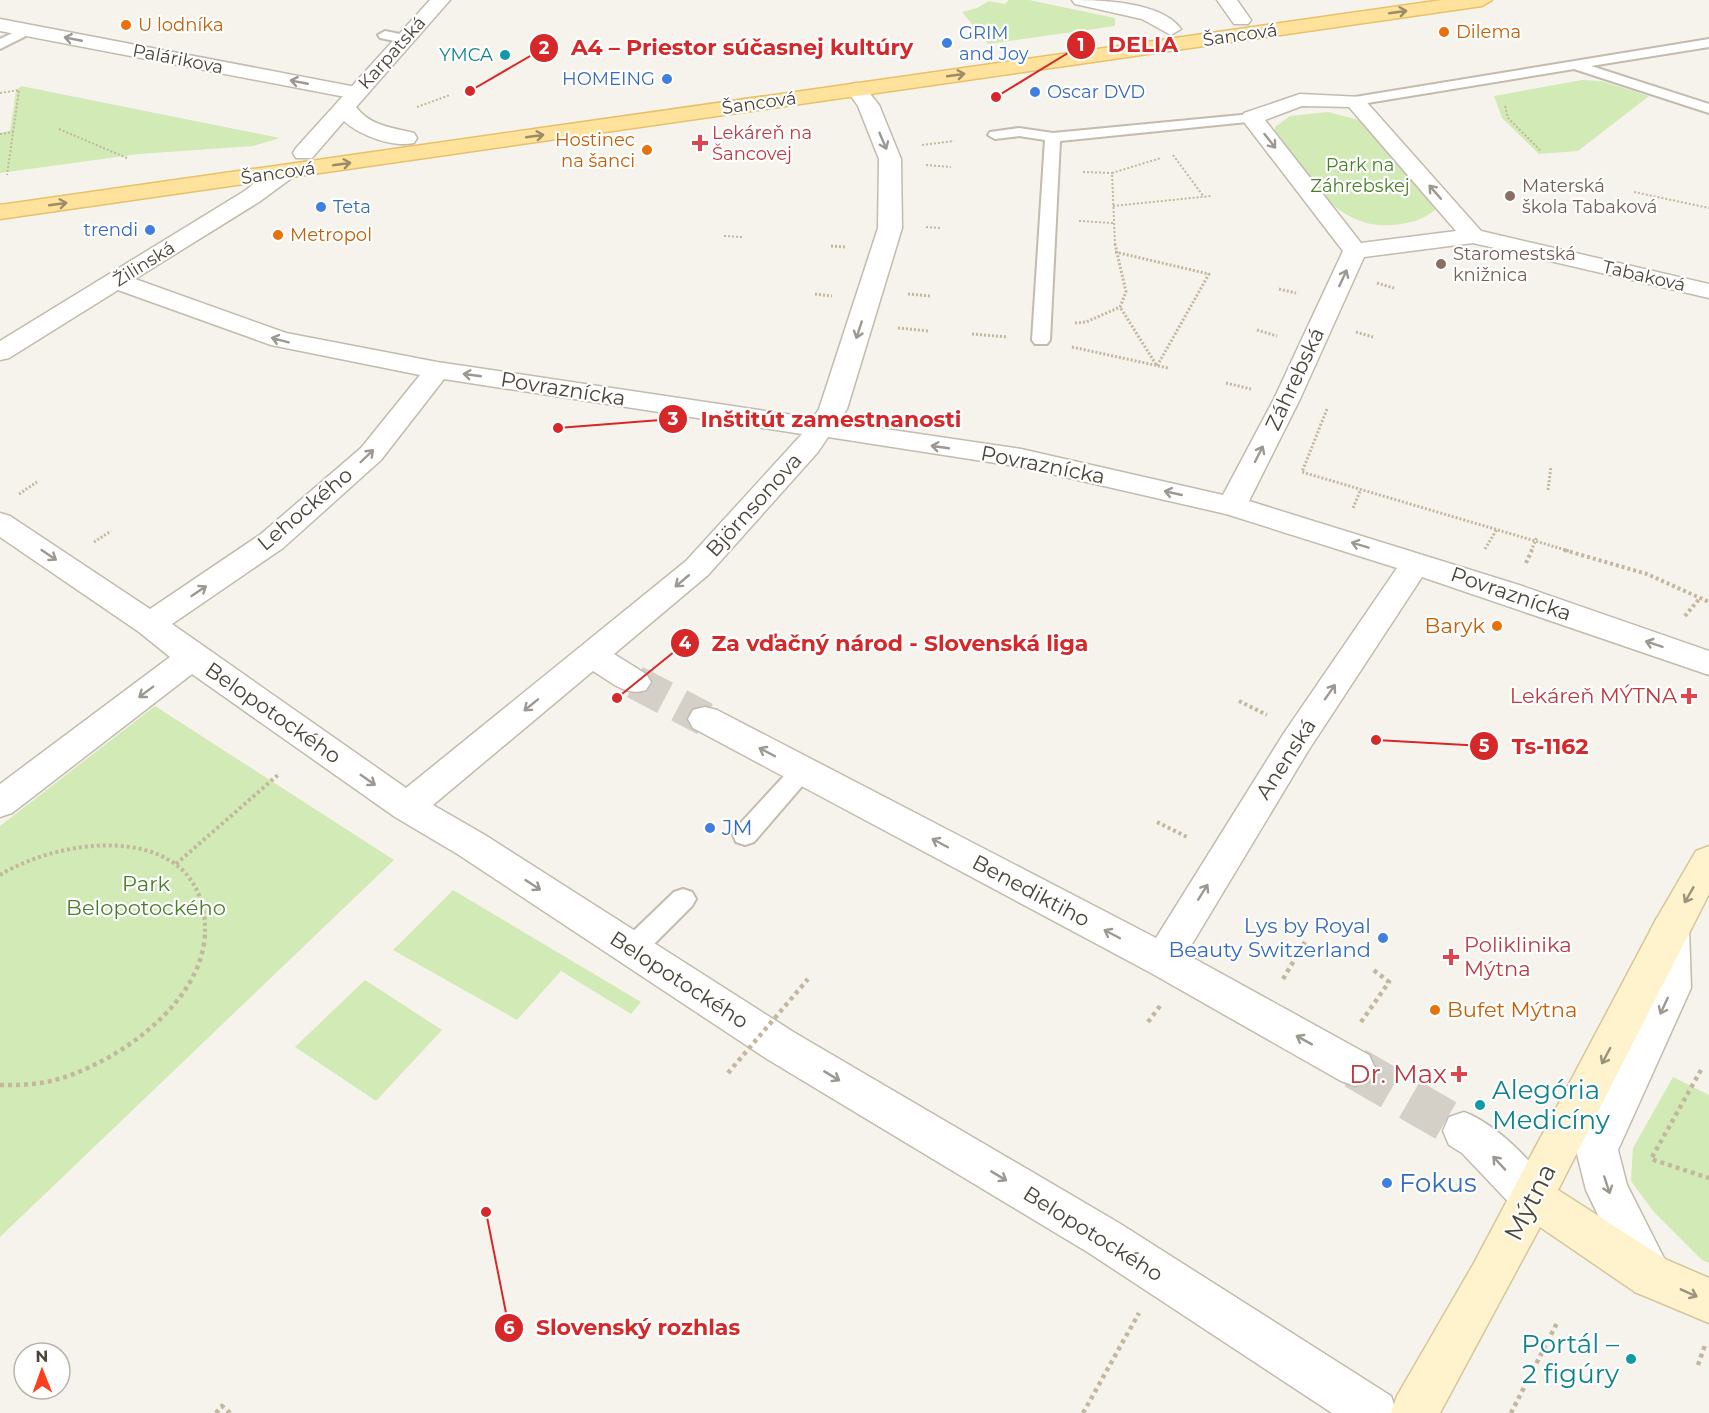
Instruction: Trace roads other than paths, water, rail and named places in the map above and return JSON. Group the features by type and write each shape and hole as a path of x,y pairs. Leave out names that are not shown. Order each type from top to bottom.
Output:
{"main road":[{"name":"Šancová","path":"4,185 304,153 1382,0"},
{"name":"Šancová","path":"0,212 1482,0"},
{"path":"285,172 304,153"},
{"name":"Mýtna","path":"1414,1413 1490,1279 1670,929 1709,861"},
{"path":"1532,1197 1651,1276 1709,1301"}],"street":[{"name":"Karpatská","path":"304,153 440,0"},
{"path":"1082,0 1148,15 1171,29"},
{"path":"1227,0 1241,20"},
{"name":"Palárikova","path":"0,26 351,99"},
{"name":"Björnsonova","path":"407,807 697,568 808,446 834,409 890,228 890,159 868,105 856,89"},
{"name":"Karpatská","path":"351,99 351,116 368,128 406,138"},
{"path":"1299,100 1355,101 1473,236 1355,251 1252,118 1299,100"},
{"name":"Žilinská","path":"0,352 251,197 285,172"},
{"name":"Tabaková","path":"1473,236 1709,291"},
{"name":"Záhrebská","path":"1232,506 1287,399 1355,251"},
{"name":"Povraznícka","path":"116,281 280,340 437,370 1021,459 1232,506 1416,562 1709,663"},
{"name":"Lehockého","path":"150,624 272,541 371,454 437,370"},
{"name":"Belopotockého","path":"0,523 150,624 192,657 407,807 472,845 781,1046 1104,1238 1374,1413"},
{"name":"Anenská","path":"1164,961 1178,933 1296,742 1416,562"},
{"path":"592,655 635,682"},
{"path":"0,803 192,657"},
{"name":"Benediktiho","path":"705,719 1164,961 1355,1068"},
{"path":"1651,1276 1607,1190 1597,1150 1672,988 1670,929"},
{"path":"1464,1131 1477,1139 1532,1197"}],"lane":[{"path":"0,45 27,30"},
{"path":"385,35 405,39"},
{"path":"1355,101 1709,43"},
{"path":"1578,66 1709,109"},
{"path":"995,135 1019,132 1053,137 1252,118"},
{"path":"1041,340 1053,137"},
{"path":"745,835 802,771"},
{"path":"631,950 683,899"}],"tunnel":[{"path":"635,682 705,719"},
{"path":"1355,1068 1464,1131"}],"place":[{"name":"U lodníka","path":"126,25"},
{"name":"Dilema","path":"1444,32"},
{"name":"GRIM and Joy","path":"947,43"},
{"name":"YMCA","path":"505,55"},
{"name":"HOMEING","path":"667,79"},
{"name":"A4 – Priestor súčasnej kultúry","path":"470,91"},
{"name":"Oscar DVD","path":"1035,92"},
{"name":"DELIA","path":"996,97"},
{"name":"Lekáreň na Šancovej","path":"700,143"},
{"name":"Hostinec na šanci","path":"647,150"},
{"name":"Materská škola Tabaková","path":"1510,196"},
{"name":"Teta","path":"321,207"},
{"name":"trendi","path":"150,230"},
{"name":"Metropol","path":"278,235"},
{"name":"Staromestská knižnica","path":"1441,264"},
{"name":"Inštitút zamestnanosti","path":"558,428"},
{"name":"Baryk","path":"1497,626"},
{"name":"Lekáreň MÝTNA","path":"1689,696"},
{"name":"Za vďačný národ - Slovenská liga","path":"617,698"},
{"name":"Ts-1162","path":"1376,740"},
{"name":"JM","path":"710,828"},
{"name":"Lys by Royal Beauty Switzerland","path":"1383,938"},
{"name":"Poliklinika Mýtna","path":"1451,957"},
{"name":"Bufet Mýtna","path":"1435,1010"},
{"name":"Dr. Max","path":"1459,1074"},
{"name":"Alegória Medicíny","path":"1480,1105"},
{"name":"Fokus","path":"1387,1183"},
{"name":"Slovenský rozhlas","path":"486,1212"},
{"name":"Portál – 2 figúry","path":"1631,1359"}],"park label":[{"name":"Park na Záhrebskej","path":"1360,175"},
{"name":"Park Belopotockého","path":"146,896"}]}
